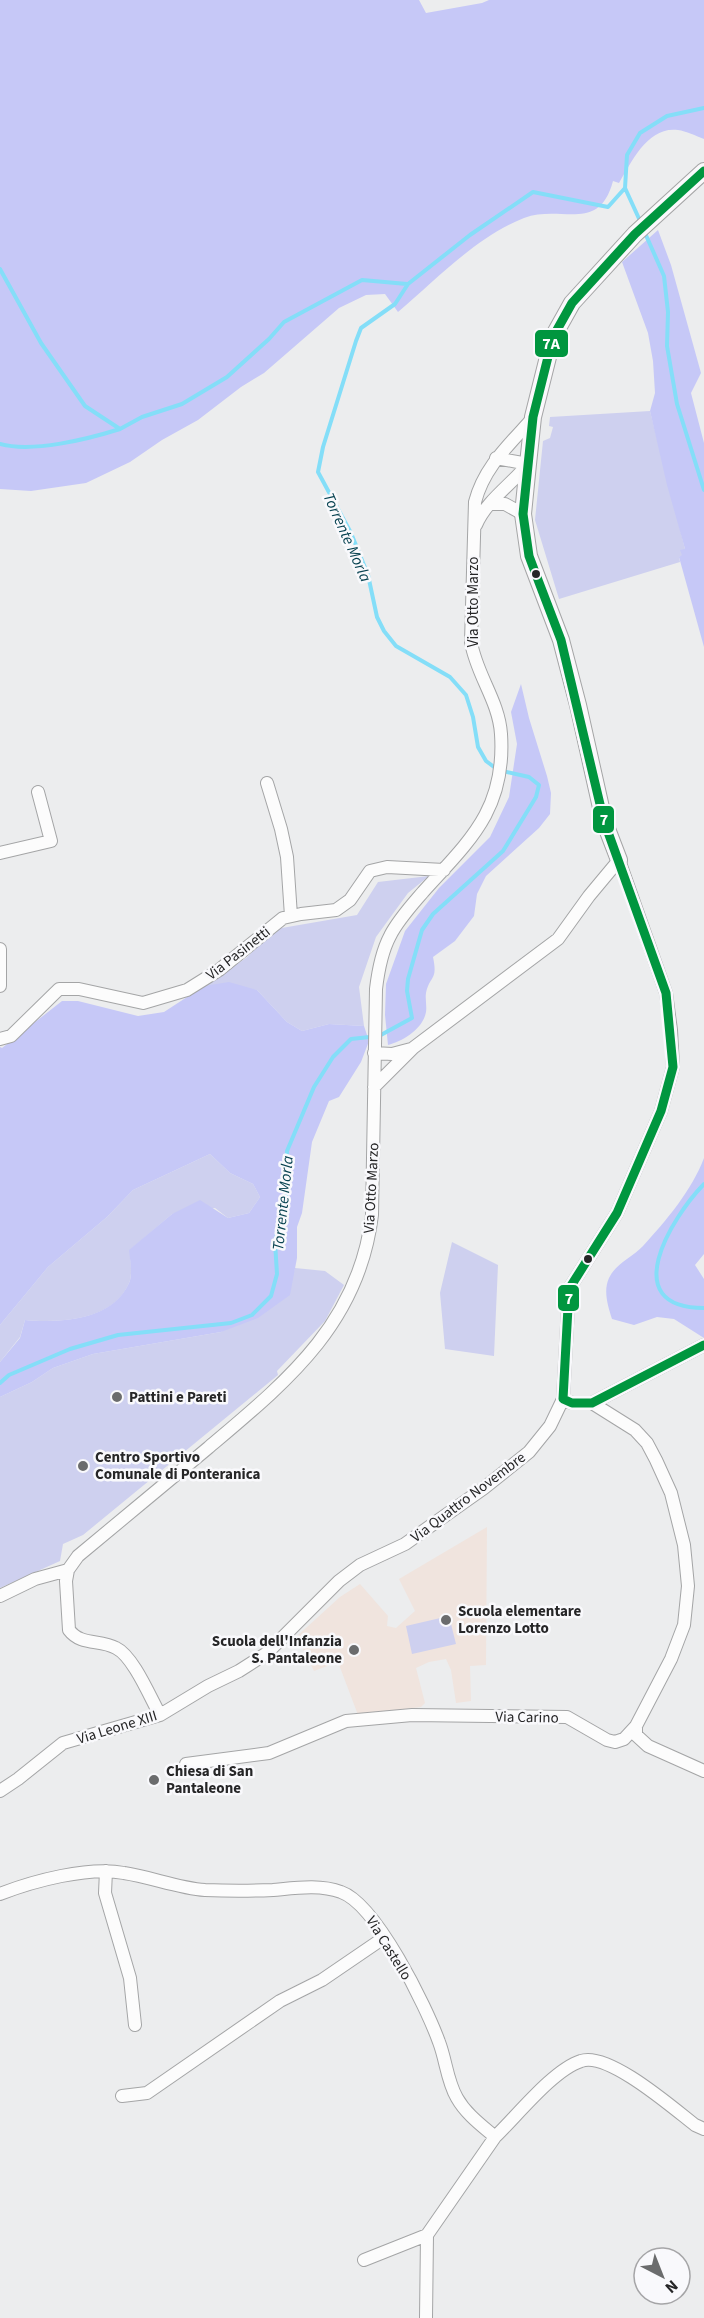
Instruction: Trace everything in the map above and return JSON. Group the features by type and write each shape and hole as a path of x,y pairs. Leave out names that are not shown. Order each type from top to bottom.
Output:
{"street":[{"name":"Via Quattro Novembre","path":"239,1671 267,1653 339,1581 360,1565 405,1544 484,1488 529,1452 550,1426 563,1399 569,1289 617,1213 661,1111 673,1067 666,993 604,821 561,640 529,556 523,514 533,417 554,337 572,303 634,234 704,171"},
{"name":"Via Otto Marzo","path":"68,1570 78,1556 278,1388 333,1323 360,1267 372,1215 374,1051 379,965 389,937 405,913 474,837 486,817 496,790 501,762 501,732 495,708 474,658 471,642 474,502 479,486 496,458 533,417"},
{"path":"496,458 528,464"},
{"name":"Via Otto Marzo","path":"474,532 481,514 528,464"},
{"path":"490,504 505,504 523,514"},
{"path":"267,783 287,857 291,916"},
{"path":"0,853 51,841 38,792"},
{"path":"374,1087 412,1048 558,939 619,860"},
{"name":"Via Pasinetti","path":"0,1039 11,1036 59,989 79,989 143,1003 187,990 219,970 284,918 336,910 350,900 370,871 387,867 444,870"},
{"path":"0,949 2,958 0,986"},
{"path":"374,1051 392,1054 412,1048"},
{"path":"563,1399 572,1403 592,1403 704,1345"},
{"name":"Via Carino","path":"186,1764 269,1753 312,1733 346,1721 412,1714 567,1717 607,1740 615,1742 624,1739 636,1726 671,1659 684,1625 688,1586 684,1545 671,1493 647,1443 635,1430 592,1403"},
{"path":"0,1596 35,1579 68,1570 69,1630 83,1641 114,1646 127,1656 160,1715"},
{"name":"Via Leone XIII","path":"0,1791 63,1743 160,1715 208,1686 239,1671"},
{"path":"636,1726 636,1735 641,1741 704,1771"},
{"path":"106,1871 105,1893 130,1978 135,2025"},
{"name":"Via Castello","path":"0,1894 31,1882 106,1871 123,1872 203,1890 314,1887 339,1891 352,1897 364,1908 385,1937 428,2015 440,2043 457,2098 466,2112 495,2137"},
{"path":"122,2096 147,2093 280,2001 322,1980 385,1937"},
{"path":"364,2260 427,2235 495,2137 554,2078 567,2067 583,2060 595,2060 617,2067 695,2125 704,2129"},
{"path":"426,2318 427,2235"}],"shaded area":[{"path":"0,0 419,0 426,13 489,0 704,0 704,139 678,130 667,130 658,134 642,147 619,183 613,181 607,197 598,207 577,214 538,215 506,226 473,247 398,312 385,294 366,295 339,308 264,373 241,387 198,420 162,440 130,462 86,483 31,491 0,489"},
{"path":"658,230 671,265 701,373 691,393 704,443 704,647 679,557 682,555 680,550 685,549 650,411 655,393 648,333 622,262"},
{"path":"650,411 685,549 679,557 680,562 559,599 535,520 543,441 550,438 553,427 549,426 550,417"},
{"path":"521,684 551,793 550,814 539,828 486,876 477,894 474,916 455,941 433,957 434,974 426,993 426,1012 421,1024 400,1041 388,1045 385,1015 386,984 405,931 439,888 490,837 509,797 517,744 511,712"},
{"path":"429,876 408,893 376,937 359,987 364,1026 329,1024 302,1031 287,1022 257,990 204,986 246,958 276,929 357,915 378,882"},
{"path":"229,982 257,990 287,1022 302,1031 329,1024 364,1026 369,1041 361,1062 339,1097 329,1101 312,1142 302,1213 297,1227 297,1258 290,1295 258,1318 221,1332 93,1354 53,1368 32,1382 0,1397 0,1362 20,1338 25,1320 69,1320 98,1312 121,1296 129,1283 131,1271 129,1250 172,1214 200,1200 228,1218 249,1213 260,1197 253,1184 230,1173 210,1154 133,1190 107,1217 48,1267 0,1325 0,1047 2,1048 62,1001 78,1001 138,1016 164,1012 204,986"},
{"path":"210,1154 230,1173 253,1184 260,1197 249,1213 228,1218 215,1208 172,1214 130,1250 129,1283 121,1296 111,1305 84,1317 69,1320 25,1320 20,1337 0,1362 0,1325 48,1267 107,1217 133,1190"},
{"path":"704,1158 704,1254 695,1265 704,1279 704,1338 674,1319 657,1317 634,1325 612,1319 606,1293 609,1278 620,1264 643,1246 669,1216 693,1182"},
{"path":"452,1242 498,1265 494,1356 445,1349 440,1293"},
{"name":"Centro Sportivo Comunale di Ponteranica","path":"295,1268 325,1271 344,1285 325,1321 277,1371 278,1375 83,1535 63,1544 60,1561 0,1588 0,1397 32,1382 53,1368 93,1354 221,1332 292,1278"},
{"path":"487,1527 486,1665 470,1666 471,1701 456,1703 451,1670 446,1659 429,1662 416,1668 425,1703 421,1707 358,1715 338,1662 314,1671 299,1641 295,1638 340,1597 360,1584 388,1616 387,1626 396,1628 415,1611 399,1579"},
{"path":"449,1616 456,1644 412,1654 406,1626"}],"waterway":[{"name":"Torrente Morla","path":"0,1383 9,1375 70,1349 118,1335 231,1323 252,1315 271,1296 277,1274 275,1242 286,1199 287,1151 314,1087 333,1057 351,1039 379,1036 412,1018 407,991 408,979 422,930 433,914 503,851 536,797 539,785 529,777 498,770 486,761 478,747 473,717 466,695 450,677 396,646 384,631 377,617 368,575 351,533 318,472 323,447 356,341 361,328 395,304 408,284 470,235 533,192 608,207 625,188 627,155 640,133 667,116 704,108"},
{"path":"625,188 641,223"},
{"path":"645,233 664,276 668,312 667,346 677,404 704,490"},
{"path":"0,269 41,343 85,406 120,429 142,417 182,404 227,377 269,339 284,322 362,280 407,284"},
{"path":"0,444 44,446 77,441 120,429"},
{"path":"704,1184 691,1199 666,1238 659,1259 657,1278 662,1293 677,1304 704,1308"}],"transit line":[{"name":"7A","path":"535,572 529,556 523,514 533,417 553,337 572,303 635,234 704,171"},
{"name":"7","path":"535,572 561,640 604,821 666,993 673,1067 661,1111 617,1213 569,1289 563,1399 572,1403 592,1403 704,1345"}],"place":[{"name":"Pattini e Pareti","path":"117,1397"},
{"name":"Centro Sportivo Comunale di Ponteranica","path":"83,1466"},
{"name":"Scuola elementare Lorenzo Lotto","path":"446,1620"},
{"name":"Scuola dell'Infanzia S. Pantaleone","path":"354,1650"},
{"name":"Chiesa di San Pantaleone","path":"154,1780"}]}
